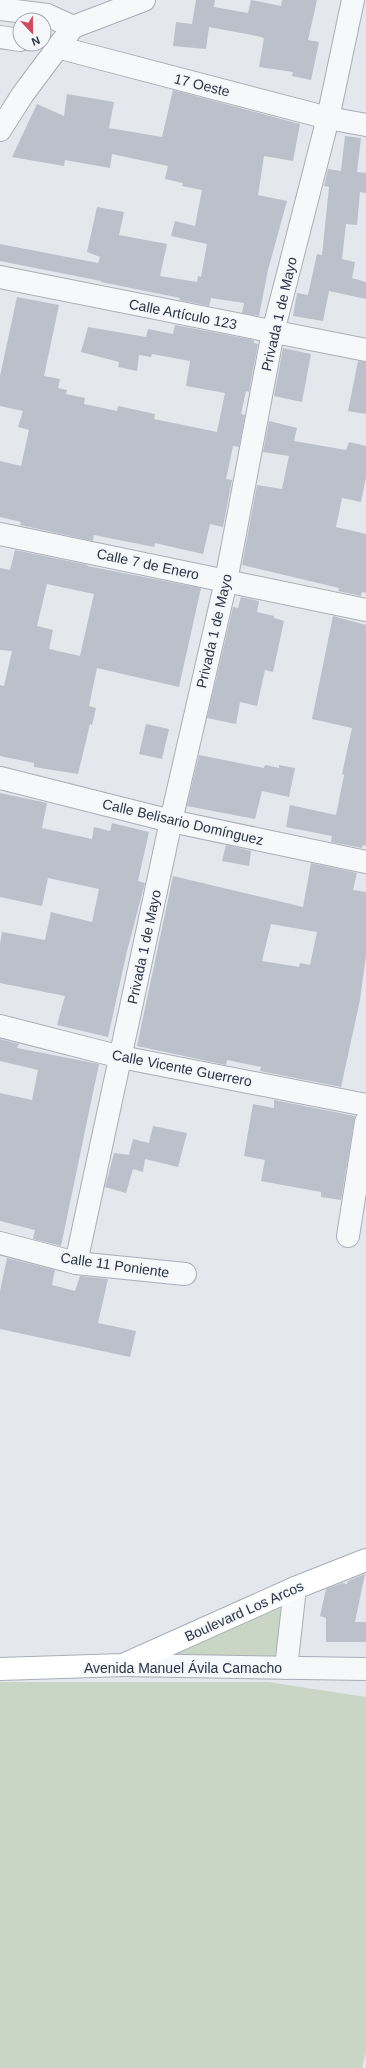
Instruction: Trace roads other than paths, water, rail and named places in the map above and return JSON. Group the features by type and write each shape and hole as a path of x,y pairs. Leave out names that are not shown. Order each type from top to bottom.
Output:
{"main road":[{"name":"Boulevard Los Arcos","path":"124,1665 295,1588 366,1560"},
{"name":"Avenida Manuel Ávila Camacho","path":"0,1669 124,1665"}],"street":[{"path":"52,43 73,27 144,0"},
{"name":"Privada 1 de Mayo","path":"76,1262 171,821 226,581 273,332 328,118 353,0"},
{"path":"0,9 48,8 73,27"},
{"path":"0,36 12,38"},
{"name":"17 Oeste","path":"52,47 328,118 366,125"},
{"path":"0,130 23,94 45,52"},
{"name":"Calle Artículo 123","path":"0,277 366,350"},
{"name":"Calle 7 de Enero","path":"0,534 366,610"},
{"name":"Calle Belisario Domínguez","path":"0,778 171,821 366,862"},
{"name":"Calle Vicente Guerrero","path":"0,1026 121,1056 366,1105"},
{"path":"348,1236 366,1122"},
{"name":"Calle 11 Poniente","path":"0,1243 76,1262 184,1274"},
{"path":"286,1668 295,1588"},
{"name":"Avenida Manuel Ávila Camacho","path":"124,1665 366,1669"}]}
